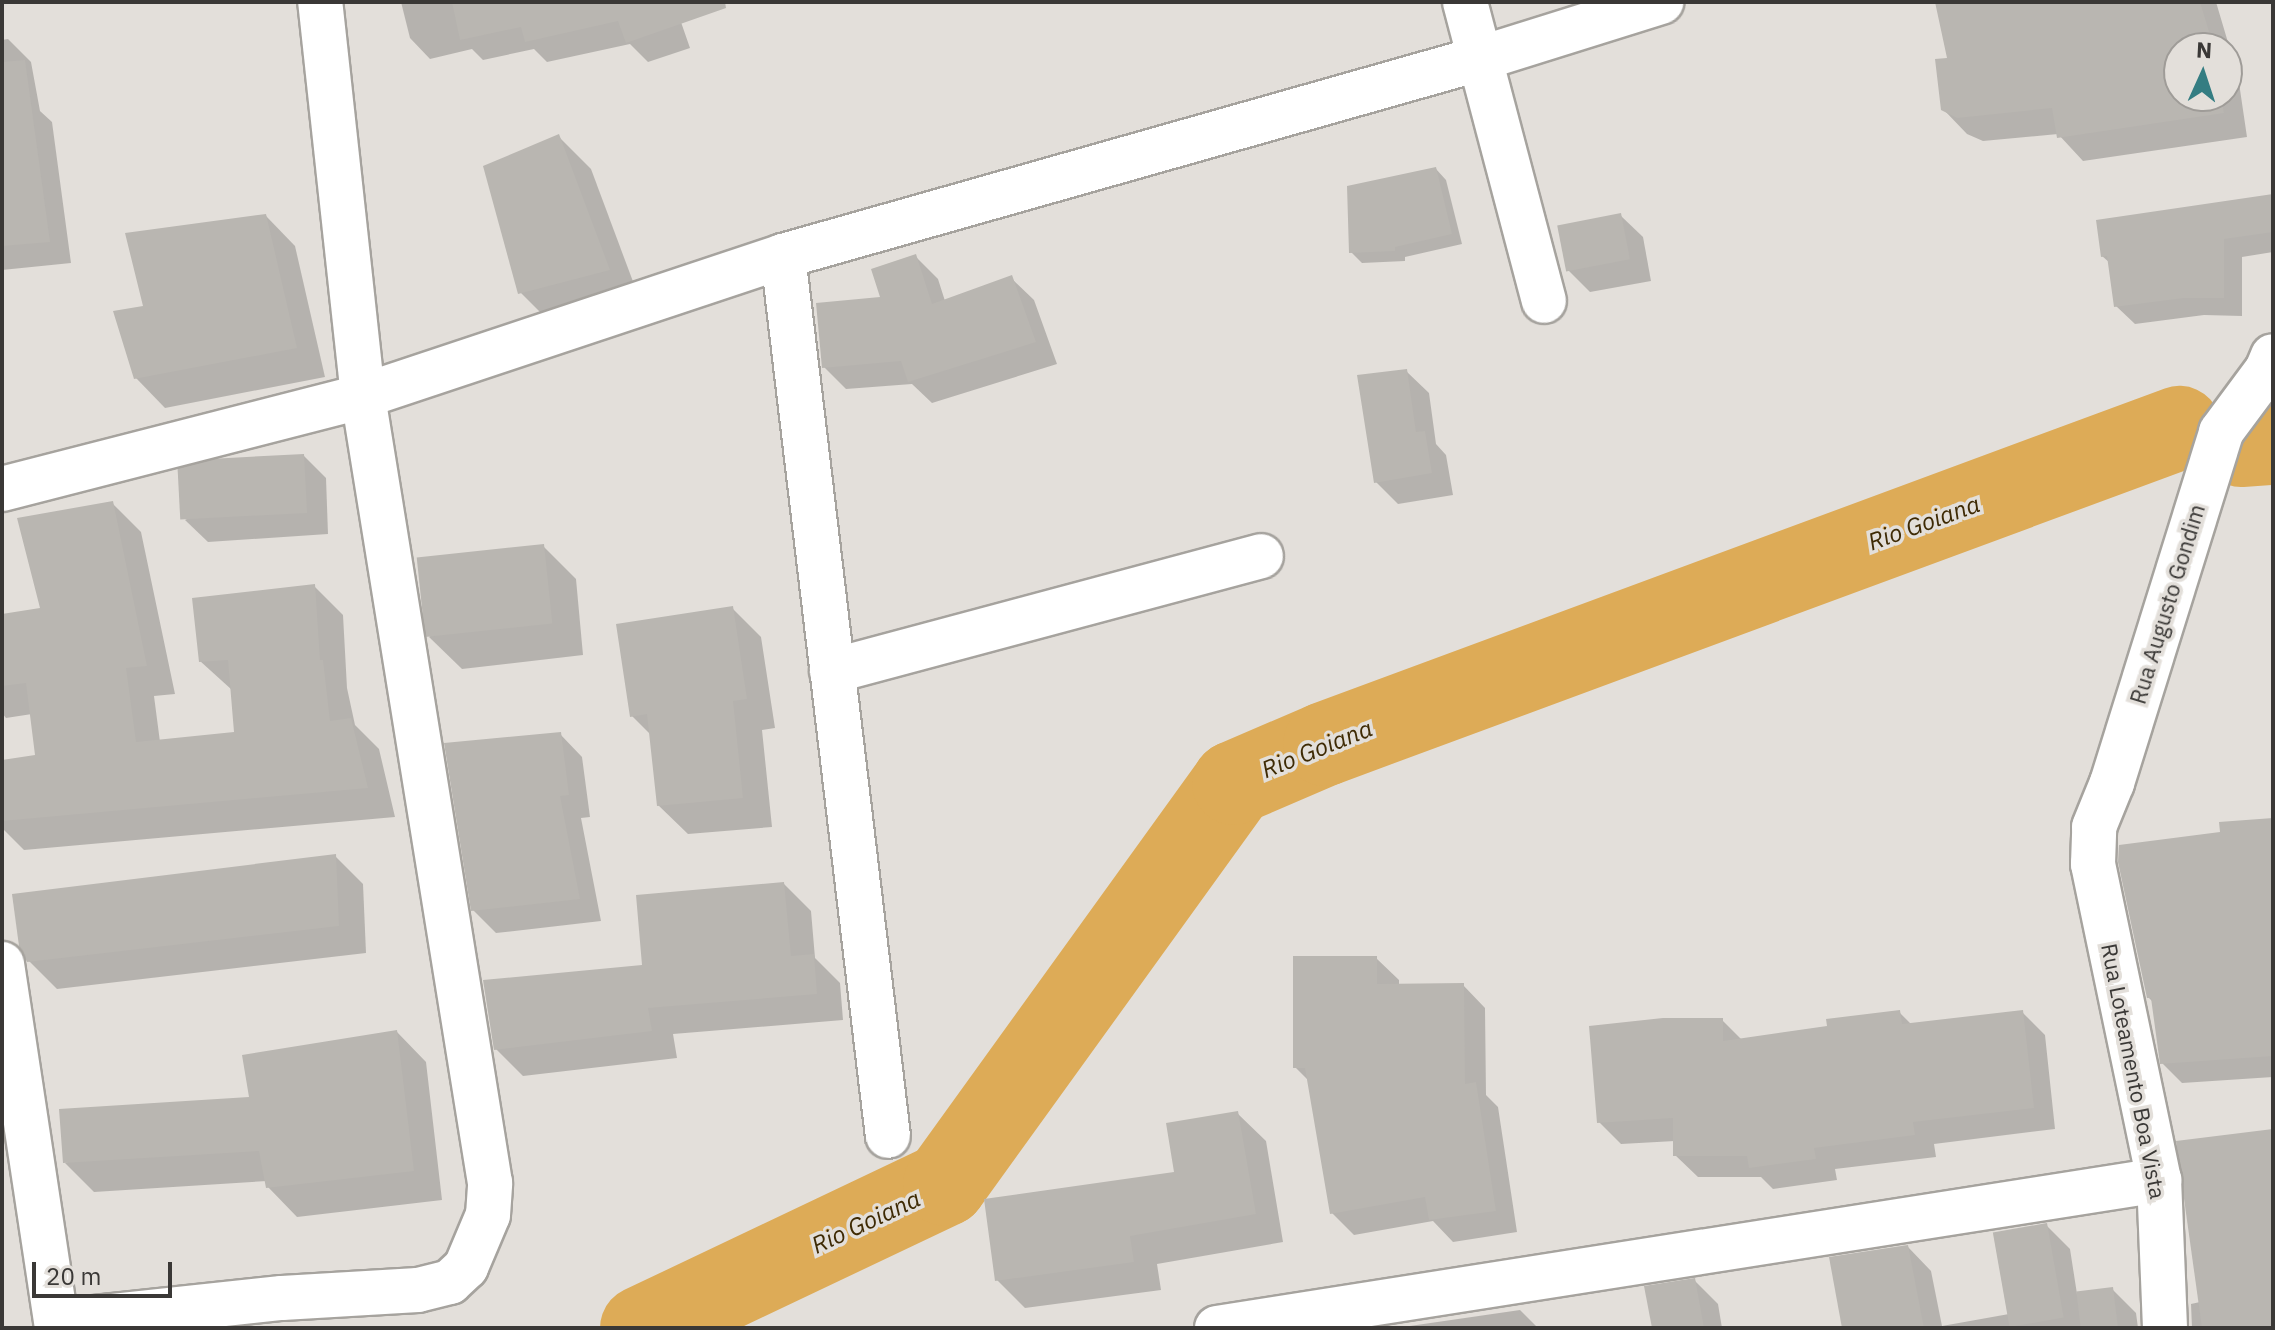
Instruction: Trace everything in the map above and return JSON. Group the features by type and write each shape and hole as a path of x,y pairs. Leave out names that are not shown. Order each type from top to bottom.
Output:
{"street":[{"path":"2,964 57,1325 282,1298 418,1290 450,1282 466,1267 480,1241 488,1215 490,1183 363,396 320,2"},
{"path":"1465,2 1544,301"},
{"path":"2,489 363,396 783,256 1482,58 1661,2"},
{"path":"783,256 888,1136"},
{"name":"Rua Augusto Gondim","path":"2093,864 2094,827 2112,783 2221,432 2267,370 2273,356"},
{"path":"832,671 1261,556"},
{"name":"Rua Loteamento Boa Vista","path":"2093,864 2159,1180 2165,1328"},
{"path":"1217,1328 2159,1180"}],"building":[{"path":"452,2 725,2 726,8 626,43 618,21 525,42 521,27 460,40"},
{"path":"1935,2 2200,2 2209,32 2163,32 2163,112 2224,113 2057,138 2052,108 1957,118 1941,110 1935,59 1947,58"},
{"path":"25,60 50,242 2,246 2,62"},
{"path":"559,134 610,270 518,294 483,166"},
{"path":"1436,167 1452,234 1395,247 1395,251 1349,253 1347,186"},
{"path":"2273,194 2273,232 2224,239 2224,298 2184,298 2114,307 2107,256 2101,257 2096,220"},
{"path":"1621,213 1630,259 1566,272 1557,225"},
{"path":"266,214 297,348 134,379 113,311 143,306 125,233"},
{"path":"916,254 932,304 1012,275 1036,342 908,382 901,361 822,368 816,303 880,297 871,269"},
{"path":"1407,369 1416,432 1425,431 1432,473 1374,483 1357,375"},
{"path":"304,454 307,513 180,520 177,461"},
{"path":"113,501 147,666 126,668 136,742 234,732 228,660 199,662 192,598 315,584 320,660 323,660 330,721 351,718 368,788 2,821 2,760 35,755 26,683 2,686 2,614 40,608 17,518"},
{"path":"544,544 552,624 425,637 417,557"},
{"path":"733,606 747,699 733,701 743,798 657,806 647,714 630,717 616,624"},
{"path":"561,732 569,795 560,796 580,899 471,911 444,743"},
{"path":"2273,818 2273,1056 2160,1064 2151,998 2147,998 2118,862 2119,845 2220,832 2219,822"},
{"path":"336,854 339,926 27,962 19,946 12,894"},
{"path":"784,882 791,956 814,954 817,994 648,1008 652,1031 494,1050 483,980 642,965 636,895"},
{"path":"1293,956 1377,956 1377,984 1464,983 1465,1084 1476,1082 1496,1211 1429,1220 1425,1197 1330,1214 1305,1068 1293,1068"},
{"path":"1900,1010 1902,1024 2023,1010 2034,1108 1913,1122 1915,1135 1814,1148 1816,1159 1749,1168 1747,1156 1673,1156 1673,1118 1597,1123 1589,1026 1663,1018 1723,1018 1723,1041 1827,1026 1826,1019"},
{"path":"397,1030 414,1171 266,1188 259,1151 63,1163 59,1109 249,1097 242,1055"},
{"path":"1238,1111 1256,1214 1130,1236 1134,1262 995,1281 984,1199 1174,1172 1166,1123"},
{"path":"2273,1129 2273,1328 2202,1328 2176,1141"},
{"path":"2047,1223 2064,1318 2010,1327 1993,1233"},
{"path":"1908,1245 1924,1328 1842,1328 1829,1257"},
{"path":"1695,1278 1704,1328 1652,1328 1644,1286"},
{"path":"2113,1287 2118,1328 2081,1328 2076,1292"}],"waterway":[{"name":"Rio Goiana","path":"642,1328 945,1184 1234,783 1325,744 2179,428"},
{"name":"Rio Goiana","path":"2241,445 2273,443"}]}
